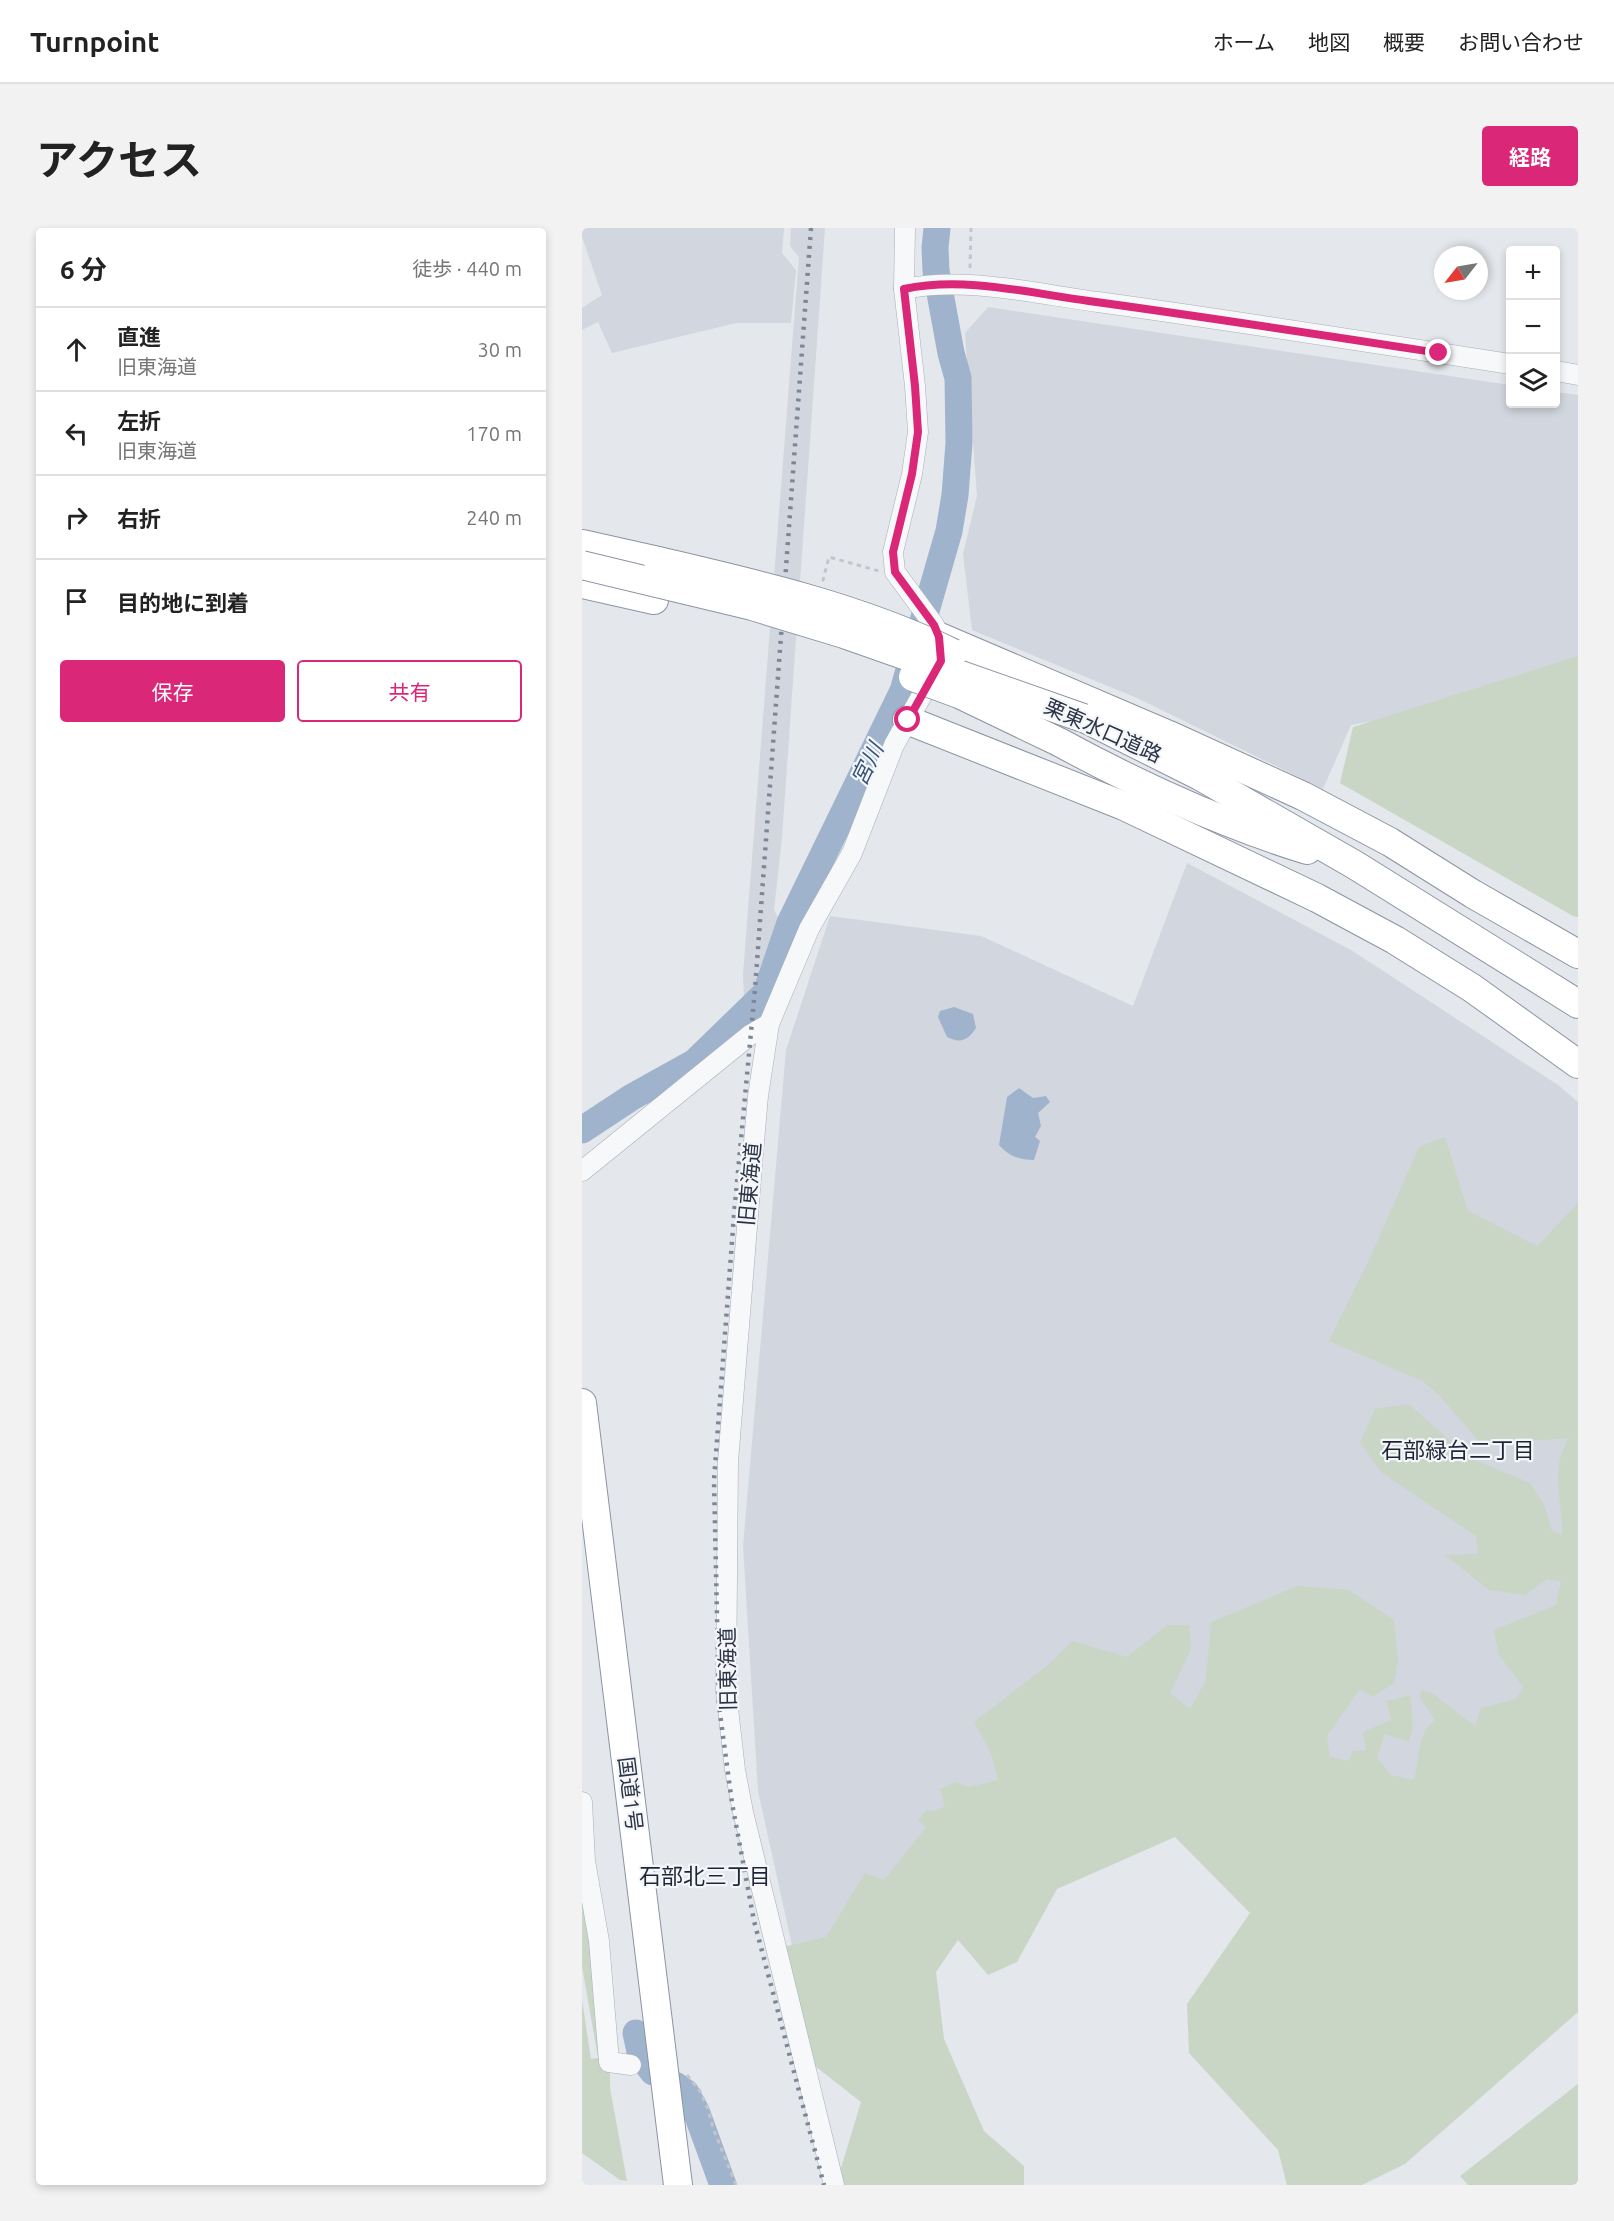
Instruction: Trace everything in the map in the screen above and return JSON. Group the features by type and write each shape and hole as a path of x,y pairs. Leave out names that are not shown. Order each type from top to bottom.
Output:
{"highway":[{"path":"582,544 739,580 896,628 934,644 1083,718"},
{"name":"栗東水口道路","path":"582,565 752,606 844,634 1083,718 1200,776 1354,864 1578,1004"},
{"path":"582,584 654,600 803,640 882,665 959,694 1059,742 1133,782 1259,835 1354,864"},
{"path":"936,629 1303,796 1390,842 1473,894 1578,954"},
{"path":"908,720 1124,806 1317,898 1395,940 1472,988 1578,1064"},
{"name":"国道1号","path":"582,1403 678,2185"}],"street":[{"path":"905,228 911,287 918,432 912,474 893,552 895,572 936,629"},
{"path":"911,287 966,284 1226,320 1506,363"},
{"path":"1560,372 1578,375"},
{"name":"旧東海道","path":"834,2185 743,1812 735,1770 726,1691 728,1462 758,1096 769,1024 809,929 852,853 894,745 941,661 936,629"},
{"path":"582,1171 750,1035 769,1024"},
{"path":"582,1802 584,1861 599,1941 609,2062 631,2065"}],"path":[{"path":"966,284 971,228"},
{"path":"831,583 823,580 829,557 888,573"},
{"path":"664,2066 674,2067 687,2075 700,2091 736,2185"}],"shaded area":[{"path":"582,228 784,228 782,253 796,270 791,323 736,323 612,353 598,322 582,330 582,308 602,295 582,237"},
{"path":"791,228 825,228 782,837 774,910 781,923 762,986 744,997 743,974 799,257 790,246"},
{"path":"988,307 1506,384 1506,408 1560,408 1560,393 1578,395 1578,664 1533,691 1351,725 1323,789 1137,698 972,630 963,554 977,496 965,333"},
{"path":"1187,863 1351,950 1558,1085 1578,1102 1578,1842 1099,1751 795,1959 758,1791 743,1546 786,1050 830,916 981,936 1133,1006"}],"green space":[{"path":"1578,656 1578,917 1340,783 1353,727"},
{"path":"1445,1137 1468,1211 1537,1246 1578,1203 1578,2012 1405,2164 1362,2185 1287,2185 1278,2150 1189,2053 1187,2004 1250,1913 1175,1837 1057,1889 1017,1962 988,1975 958,1940 936,1972 944,2039 984,2131 1024,2166 1024,2185 840,2185 838,2178 861,2102 806,2059 779,1948 826,1937 865,1873 884,1880 926,1827 918,1820 927,1810 936,1811 945,1806 940,1789 955,1782 969,1787 998,1780 991,1753 974,1722 1053,1661 1072,1641 1127,1657 1167,1625 1189,1625 1191,1649 1170,1693 1190,1709 1206,1680 1211,1622 1298,1586 1349,1590 1394,1620 1398,1661 1394,1683 1373,1697 1360,1689 1327,1736 1330,1757 1349,1761 1352,1751 1366,1750 1363,1732 1391,1720 1387,1701 1410,1695 1413,1726 1409,1742 1385,1734 1377,1758 1391,1775 1414,1780 1422,1740 1425,1732 1435,1720 1420,1698 1421,1691 1432,1693 1475,1726 1481,1708 1516,1699 1523,1687 1499,1655 1494,1630 1556,1605 1561,1581 1547,1579 1525,1595 1489,1590 1445,1555 1478,1554 1476,1536 1381,1472 1360,1442 1375,1409 1409,1404 1468,1457 1530,1483 1544,1504 1552,1531 1562,1535 1558,1473 1563,1449 1569,1438 1482,1445 1439,1395 1422,1381 1329,1341 1369,1260 1419,1147"},
{"path":"582,1881 610,2069 610,2088 627,2181 620,2180 582,2153 582,2000 591,2059 598,2058 582,1966"},
{"path":"1578,2084 1578,2185 1468,2185 1460,2176"}],"water":[{"path":"954,1007 973,1014 976,1028 964,1040 947,1037 938,1017 940,1011"},
{"path":"1019,1088 1033,1098 1046,1096 1050,1102 1038,1113 1041,1126 1035,1137 1040,1141 1034,1160 1015,1157 999,1145 1007,1097"},
{"path":"587,1113 595,1127 582,1139 582,1114"}],"waterway":[{"name":"宮川","path":"582,1130 632,1097 695,1062 766,993 790,923 903,691 949,531 955,495 959,443 958,378 951,353 936,271 937,228"},
{"path":"636,2033 641,2056 653,2072"},
{"path":"675,2085 686,2093 696,2111 723,2185"}],"railway":[{"path":"811,228 755,989 734,1215 714,1480 719,1706 732,1803 754,1921 824,2185"}],"district":[{"name":"石部緑台二丁目","path":"1458,1450"},
{"name":"石部北三丁目","path":"705,1876"}],"route":[{"path":"908,720 941,661 939,637 934,625 895,572 893,552 912,474 918,432 904,289 962,284 1226,320 1439,353"}]}
